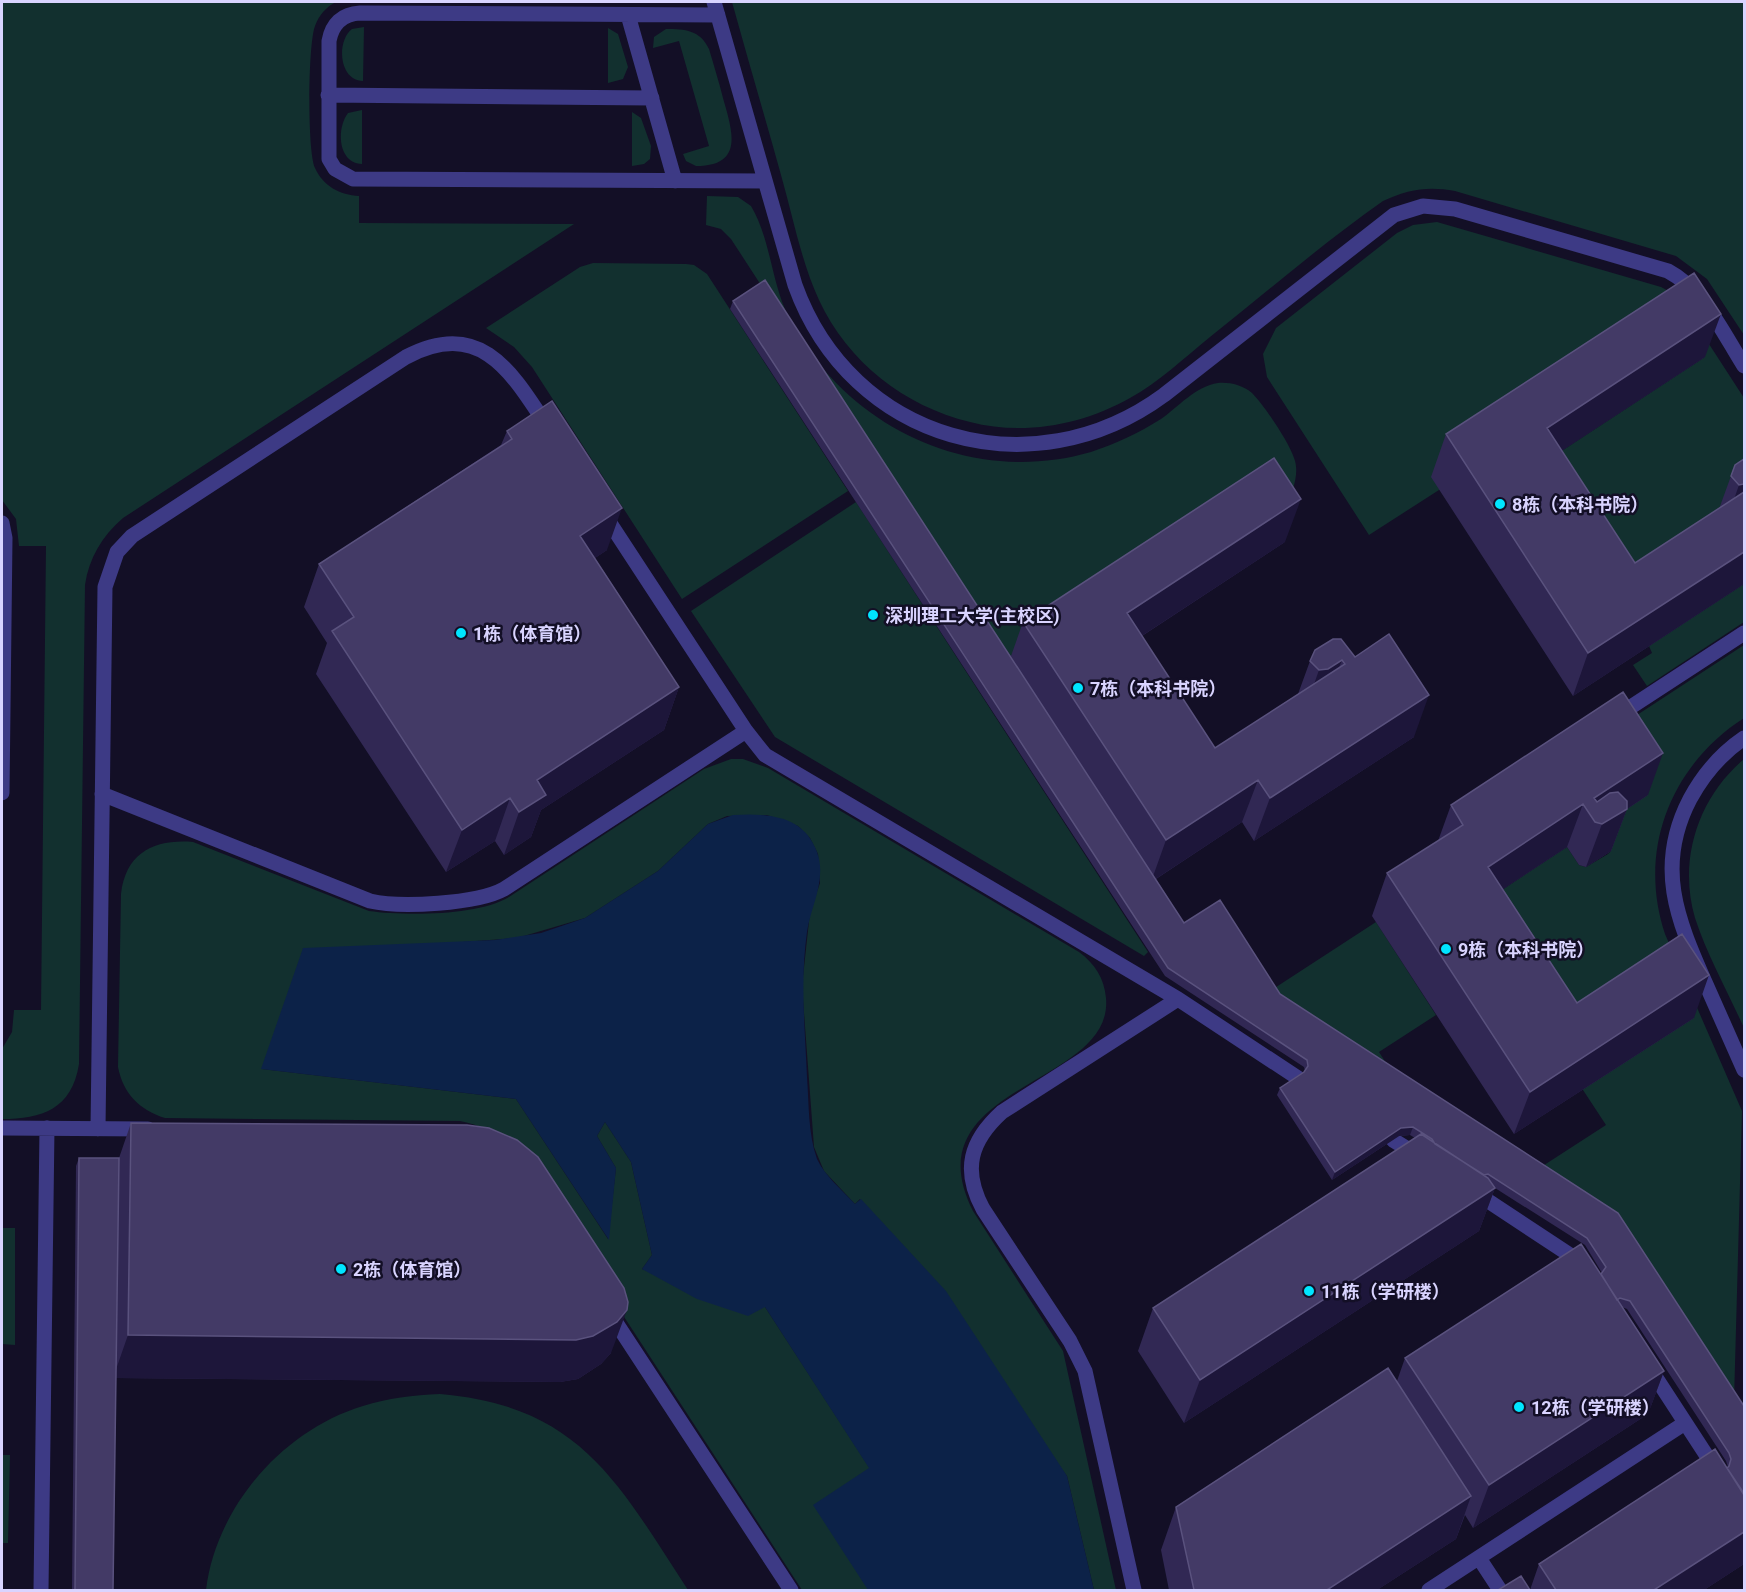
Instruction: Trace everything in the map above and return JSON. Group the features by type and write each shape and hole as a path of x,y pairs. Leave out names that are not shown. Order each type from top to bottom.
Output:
{"lane":[{"path":"765,181 353,178 335,170 329,159 328,95 331,32 337,22 353,13 628,15 716,8 801,303 815,330 836,359 858,382 902,414 934,429 979,442 1015,445 1063,441 1106,428 1129,418 1164,395 1394,215 1424,206 1455,209 1668,271 1695,292 1744,366"},
{"path":"628,15 675,181"},
{"path":"328,95 652,98"},
{"path":"98,1129 105,587 117,552 132,536 406,357 439,344 468,345 503,363 556,440"},
{"path":"594,498 758,748 773,760 1178,999 1301,1080"},
{"path":"2,523 5,537 2,793"},
{"path":"1612,719 1744,633"},
{"path":"102,794 370,901 396,903 471,900 504,889 746,731"},
{"path":"1744,738 1719,759 1691,797 1677,834 1672,872 1674,901 1685,938 1744,1070"},
{"path":"1134,1590 1085,1371 1070,1341 983,1209 974,1187 971,1167 980,1136 1002,1112 1178,999"},
{"path":"2,1128 168,1129"},
{"path":"41,1590 47,1128"},
{"path":"1394,1140 1428,1162"},
{"path":"1466,1186 1573,1257 1593,1280"},
{"path":"603,1302 791,1590"},
{"path":"1642,1356 1721,1478"},
{"path":"1429,1590 1685,1423"},
{"path":"1479,1558 1500,1590"}],"green space":[{"path":"2,2 336,2 321,15 315,26 313,37 310,74 312,158 318,174 327,185 345,194 359,196 359,223 574,224 123,518 103,540 93,557 85,585 79,1064 70,1092 53,1108 30,1117 2,1119 2,1049 12,1032 14,1010 41,1010 46,546 19,546 16,519 2,500"},
{"path":"732,2 1744,2 1744,335 1707,279 1676,256 1455,191 1419,190 1383,201 1317,251 1161,377 1141,392 1112,407 1073,421 1032,428 990,426 946,415 901,393 862,362 831,322 819,300 802,254"},
{"path":"364,27 363,81 349,75 342,60 342,51 347,35 352,29"},
{"path":"608,28 618,34 628,67 623,79 608,83"},
{"path":"666,29 679,29 696,34 709,49 731,134 728,153 722,160 712,164 696,166 686,161 683,154 709,146 679,41 653,48 654,37"},
{"path":"362,110 362,164 348,158 344,152 341,136 348,113"},
{"path":"632,112 641,118 651,146 650,159 644,164 632,166"},
{"path":"707,196 738,197 751,206 763,233 783,304 813,356 843,390 878,418 916,439 957,454 1001,461 1046,461 1091,452 1118,442 1161,419 1202,388 1218,383 1231,384 1252,393 1282,434 1295,462 1296,473 1293,489 1008,664 731,239 721,229 706,225"},
{"path":"1437,222 1661,287 1674,294 1685,307 1744,398 1744,497 1720,507 1647,588 1531,471 1705,357 1439,490 1369,535 1267,377 1263,354 1276,328 1397,233 1413,225"},
{"path":"593,263 686,264 694,265 707,274 848,491 682,599 532,367 514,347 486,328 580,267"},
{"path":"856,502 1148,952 1144,956 775,737 691,611"},
{"path":"1744,584 1744,622 1647,686 1633,665 1652,653 1649,646"},
{"path":"1744,645 1744,718 1718,737 1697,760 1680,785 1667,812 1658,841 1655,871 1657,903 1665,934 1742,1111 1734,1401 1538,1169 1606,1125 1583,1090 1561,1046 1473,909 1567,847 1579,865 1586,867 1608,854 1611,851 1608,734"},
{"path":"731,759 743,759 768,768 1079,952 1090,961 1101,978 1106,998 1100,1027 1080,1051 989,1111 968,1137 961,1169 973,1211 1063,1351 1116,1590 1094,1590 1067,1476 860,1199 855,1204 824,1171 814,1147 802,986 810,912 820,883 818,854 810,838 798,826 767,815 727,816 708,824 658,871 585,918 517,938 463,942 262,1069 516,1099 608,1239 616,1168 597,1136 605,1122 631,1162 652,1255 642,1269 765,1307 949,1590 802,1590 516,1151 497,1135 484,1128 460,1121 165,1118 140,1105 124,1085 118,1067 121,894 129,868 145,851 166,843 193,842 369,911 421,914 461,911 479,908 509,897 704,769"},
{"path":"1744,759 1744,1028 1695,918 1690,896 1689,874 1696,831 1704,811 1728,775"},
{"path":"1376,922 1436,1015 1379,1052 1395,1077 1270,991"},
{"path":"2,1228 15,1228 15,1345 2,1344"},
{"path":"440,1394 488,1401 528,1415 562,1433 591,1456 616,1484 640,1516 688,1590 206,1590 212,1559 239,1502 258,1476 281,1453 306,1433 334,1417 363,1406 401,1397"},
{"path":"2,1455 10,1455 8,1543 2,1543"}],"water":[{"path":"733,815 771,816 794,824 811,840 820,862 819,882 807,932 803,986 809,1118 817,1159 839,1188 855,1204 861,1199 946,1291 1067,1476 1094,1590 868,1590 813,1505 869,1468 765,1307 748,1316 697,1299 642,1269 652,1255 631,1162 605,1122 597,1136 616,1168 609,1240 516,1099 261,1069 303,948 495,940 541,933 585,918 658,871 708,824"}],"building":[{"path":"1694,273 1721,314 1547,428 1635,563 1744,492 1744,552 1588,653 1446,434"},
{"path":"765,280 1184,923 1220,900 1280,994 1618,1213 1744,1406 1744,1492 1727,1468 1731,1459 1729,1453 1630,1301 1620,1298 1617,1300 1601,1274 1606,1267 1587,1238 1488,1174 1484,1175 1435,1144 1432,1139 1413,1127 1401,1128 1335,1172 1280,1088 1304,1072 1308,1066 1307,1060 1168,968 733,301"},
{"name":"1栋（体育馆）","path":"552,401 622,508 580,536 679,687 537,780 546,795 519,812 510,798 462,830 332,631 354,617 319,564 512,439 507,431"},
{"path":"1274,458 1301,499 1127,613 1215,748 1345,664 1342,660 1328,669 1319,670 1310,661 1315,650 1333,639 1341,639 1355,657 1389,634 1429,695 1270,798 1258,780 1166,840 1023,622"},
{"path":"1744,459 1744,484 1739,485 1731,476 1735,465"},
{"path":"1623,692 1663,753 1594,798 1597,802 1610,793 1618,792 1627,801 1627,809 1602,824 1595,822 1583,804 1488,867 1577,1003 1682,934 1709,975 1530,1092 1387,873 1463,825 1451,805"},
{"name":"2栋（体育馆）","path":"131,1123 467,1125 489,1128 517,1140 538,1157 624,1288 628,1302 627,1310 617,1322 593,1336 576,1340 128,1335"},
{"path":"1421,1134 1488,1178 1495,1188 1200,1380 1153,1308"},
{"path":"79,1158 119,1158 113,1590 75,1590"},
{"name":"12栋（学研楼）","path":"1581,1244 1664,1371 1489,1485 1405,1358"},
{"path":"1388,1368 1471,1496 1327,1590 1194,1590 1176,1507"},
{"path":"1715,1449 1744,1495 1744,1532 1654,1590 1556,1590 1539,1564"},
{"path":"1521,1576 1530,1590 1498,1590"}],"place":[{"name":"8栋（本科书院）","path":"1500,504"},
{"name":"深圳理工大学(主校区)","path":"873,615"},
{"name":"1栋（体育馆）","path":"461,633"},
{"name":"7栋（本科书院）","path":"1078,688"},
{"name":"9栋（本科书院）","path":"1446,949"},
{"name":"2栋（体育馆）","path":"341,1269"},
{"name":"11栋（学研楼）","path":"1309,1291"},
{"name":"12栋（学研楼）","path":"1519,1407"}]}
